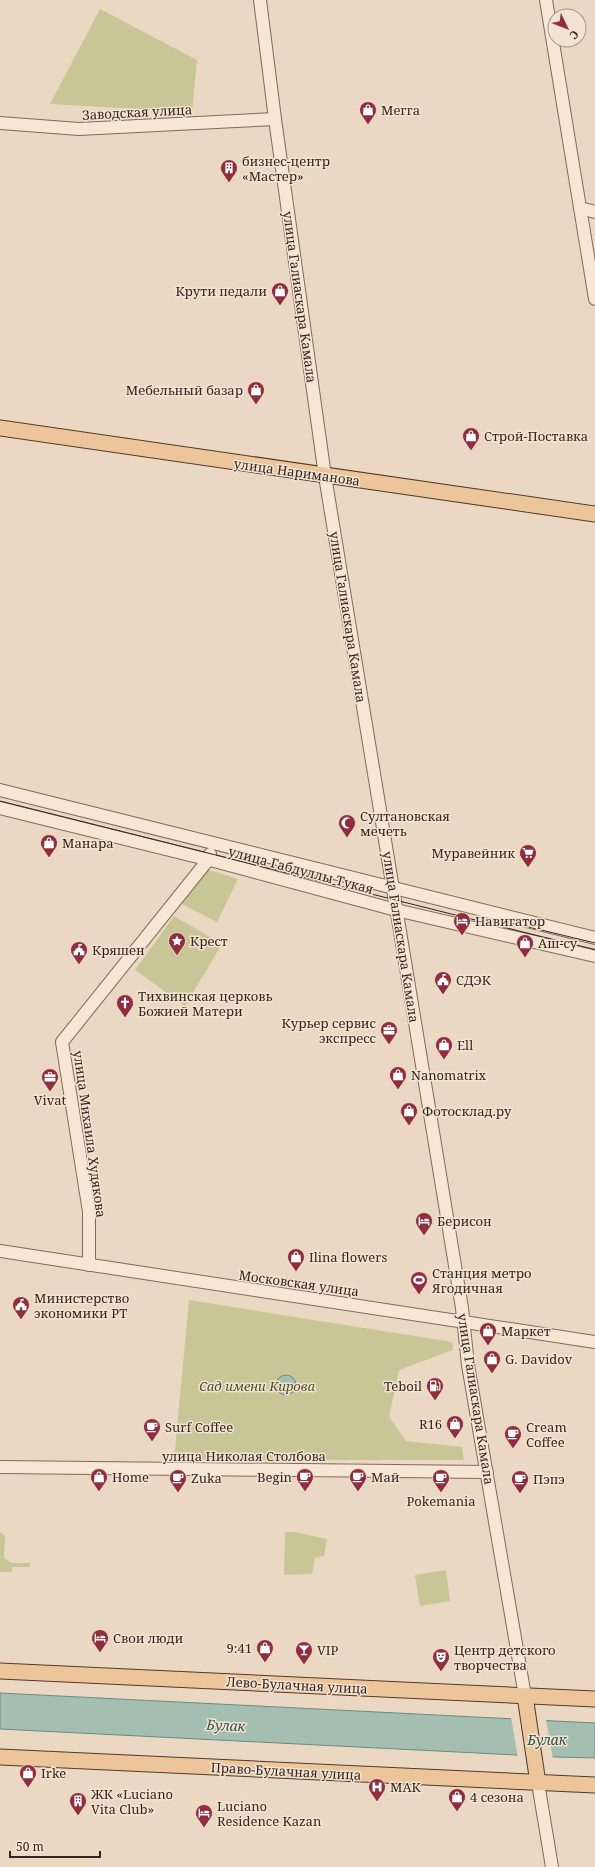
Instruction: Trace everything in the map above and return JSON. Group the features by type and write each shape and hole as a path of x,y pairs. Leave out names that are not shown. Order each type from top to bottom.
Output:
{"main road":[{"name":"улица Нариманова","path":"0,428 595,514"},
{"name":"Лево-Булачная улица","path":"0,1671 526,1701 595,1699"},
{"path":"526,1701 538,1783"},
{"name":"Право-Булачная улица","path":"0,1757 595,1785"}],"street":[{"name":"улица Галиаскара Камала","path":"260,0 275,119 325,476 464,1322 468,1365 526,1701"},
{"path":"546,0 595,299"},
{"name":"Заводская улица","path":"0,123 79,129 275,119"},
{"path":"580,208 595,212"},
{"name":"улица Габдуллы Тукая","path":"0,790 595,938"},
{"name":"улица Габдуллы Тукая","path":"0,808 208,860 396,910 595,956"},
{"name":"улица Михаила Худякова","path":"89,1265 89,1212 62,1042 208,860 213,844"},
{"name":"Московская улица","path":"0,1251 595,1342"},
{"name":"улица Николая Столбова","path":"0,1467 487,1472"},
{"path":"538,1783 552,1867"}],"green space":[{"path":"100,9 197,60 192,112 50,104"},
{"path":"206,869 238,879 217,922 180,903"},
{"path":"174,916 217,941 219,949 185,1006 135,970"},
{"name":"Сад имени Кирова","path":"189,1300 452,1342 453,1350 399,1370 389,1417 406,1441 462,1447 464,1460 174,1460"},
{"path":"0,1532 5,1536 4,1558 12,1563 30,1563 30,1567 12,1567 12,1572 0,1572"},
{"path":"285,1532 295,1532 327,1539 324,1556 315,1558 312,1574 284,1575"},
{"path":"446,1570 450,1601 420,1606 415,1575"}],"water":[{"path":"286,1375 293,1378 296,1385 293,1392 286,1395 279,1392 276,1385 279,1378"},
{"name":"Булак","path":"0,1693 595,1723 595,1758 0,1729"}],"pier":[{"path":"511,1717 546,1719 553,1759 518,1758"}],"tram line":[{"path":"0,801 595,950"},
{"path":"504,921 595,943"}],"place":[{"name":"Мегга","path":"368,125"},
{"name":"бизнес-центр «Мастер»","path":"229,183"},
{"name":"Крути педали","path":"280,306"},
{"name":"Мебельный базар","path":"256,405"},
{"name":"Строй-Поставка","path":"471,451"},
{"name":"Султановская мечеть","path":"347,838"},
{"name":"Манара","path":"49,858"},
{"name":"Муравейник","path":"528,868"},
{"name":"Навигатор","path":"462,936"},
{"name":"Крест","path":"177,956"},
{"name":"Аш-су","path":"525,958"},
{"name":"Кряшен","path":"79,965"},
{"name":"СДЭК","path":"443,995"},
{"name":"Тихвинская церковь Божией Матери","path":"125,1018"},
{"name":"Курьер сервис экспресс","path":"389,1045"},
{"name":"Ell","path":"444,1060"},
{"name":"Nanomatrix","path":"398,1090"},
{"name":"Vivat","path":"50,1092"},
{"name":"Фотосклад.ру","path":"409,1126"},
{"name":"Берисон","path":"424,1236"},
{"name":"Ilina flowers","path":"296,1272"},
{"name":"Станция метро Ягодичная","path":"419,1295"},
{"name":"Министерство экономики РТ","path":"21,1320"},
{"name":"Маркет","path":"488,1346"},
{"name":"G. Davidov","path":"492,1374"},
{"name":"Teboil","path":"435,1401"},
{"name":"R16","path":"455,1439"},
{"name":"Surf Coffee","path":"152,1442"},
{"name":"Cream Coffee","path":"513,1449"},
{"name":"Home","path":"99,1492"},
{"name":"Begin","path":"305,1492"},
{"name":"Май","path":"358,1492"},
{"name":"Zuka","path":"178,1493"},
{"name":"Pokemania","path":"441,1493"},
{"name":"Пэпэ","path":"520,1494"},
{"name":"Свои люди","path":"100,1653"},
{"name":"9:41","path":"265,1663"},
{"name":"VIP","path":"304,1665"},
{"name":"Центр детского творчества","path":"441,1672"},
{"name":"Irke","path":"28,1788"},
{"name":"МАК","path":"377,1802"},
{"name":"4 сезона","path":"457,1812"},
{"name":"ЖК «Luciano Vita Club»","path":"78,1816"},
{"name":"Luciano Residence Kazan","path":"204,1828"}]}
